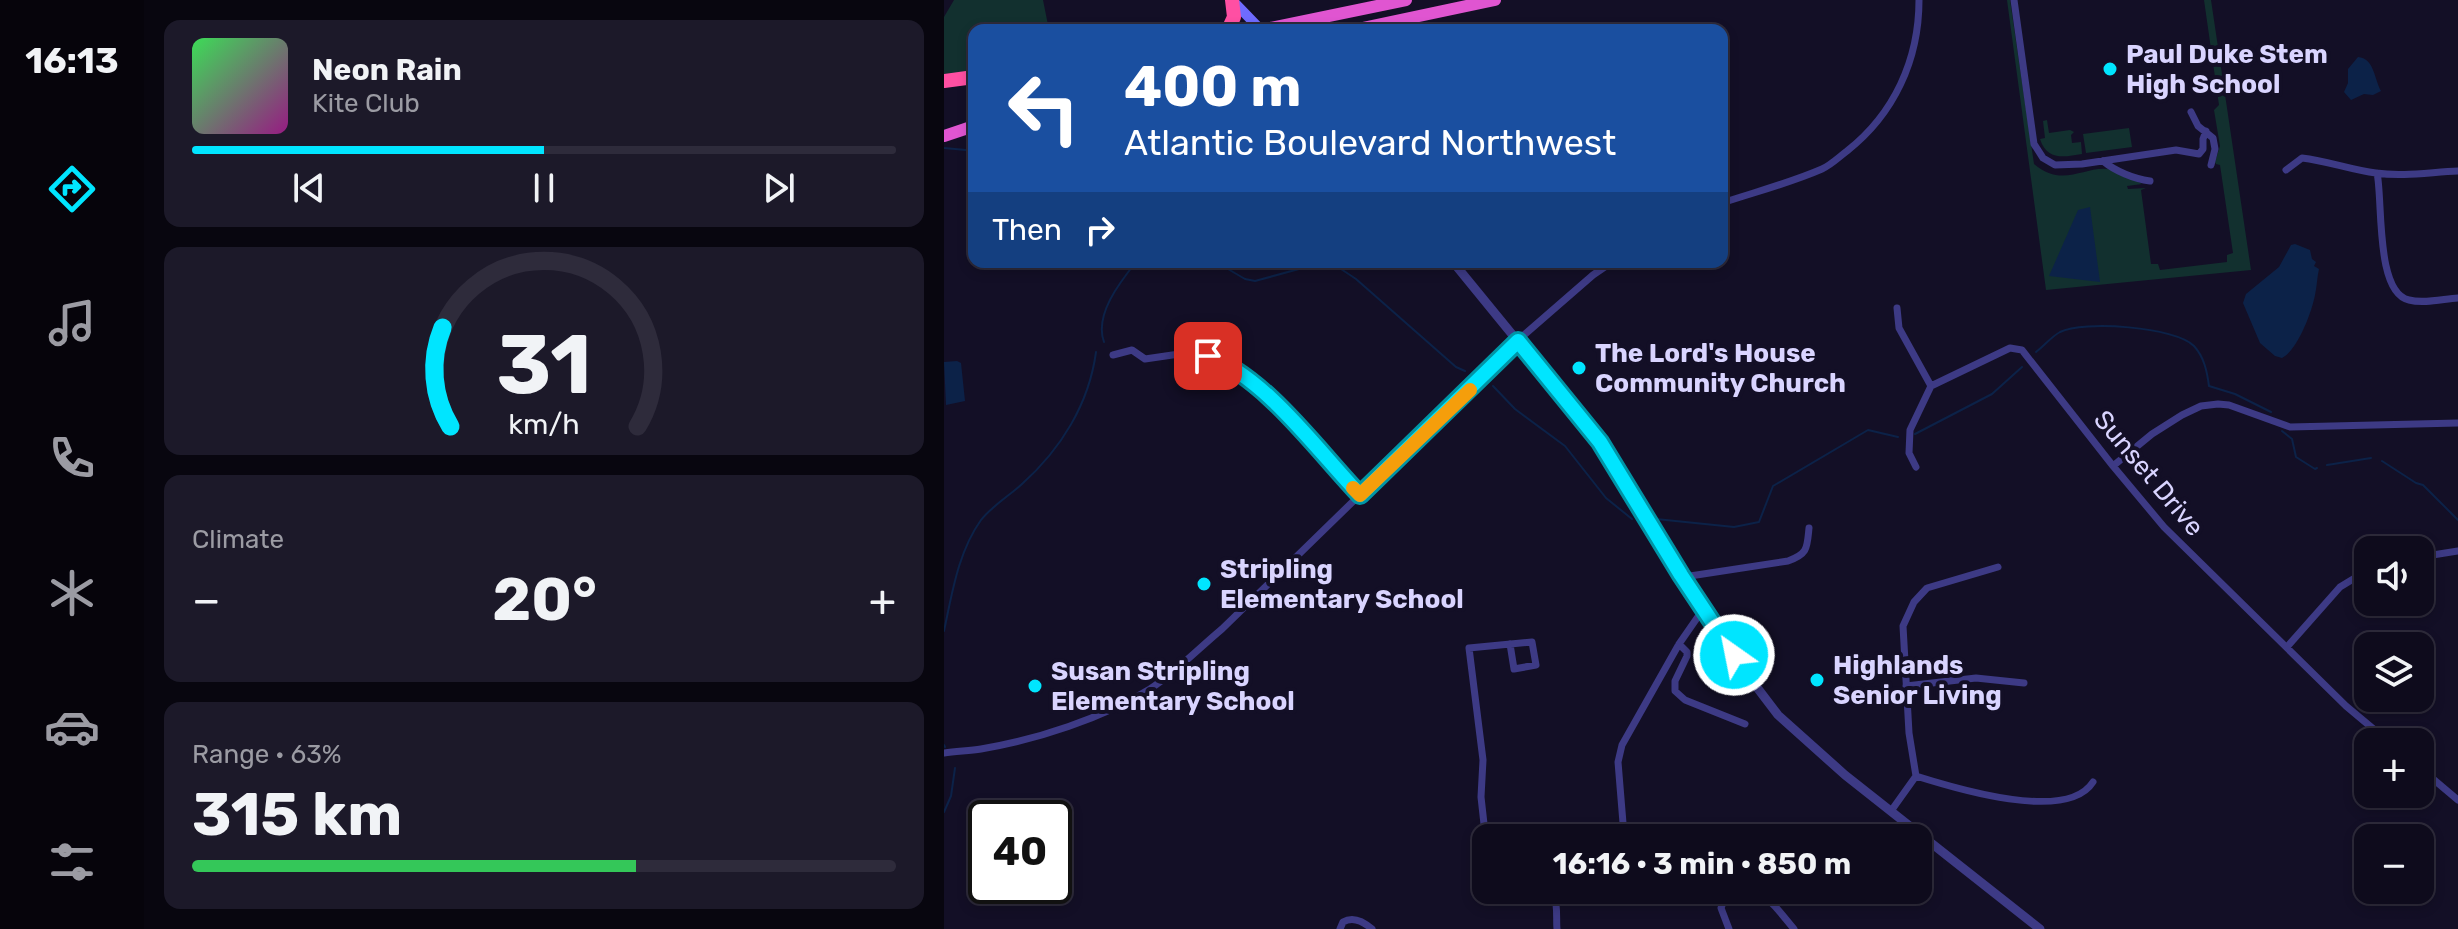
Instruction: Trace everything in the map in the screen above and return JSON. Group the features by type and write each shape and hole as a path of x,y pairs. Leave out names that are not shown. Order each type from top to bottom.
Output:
{"highway":[{"path":"1231,24 1234,17 1232,0"},
{"path":"1290,24 1406,0"},
{"path":"1381,24 1495,0"},
{"path":"944,81 968,78"},
{"path":"944,136 968,128"}],"main road":[{"path":"1232,0 1255,24"}],"street":[{"path":"1728,201 1825,167 1866,134 1886,112 1904,78 1918,35 1919,0"},
{"path":"2014,0 2034,144 2038,152 2055,165 2176,150 2199,154 2206,131"},
{"path":"2191,112 2198,126 2213,138 2215,149 2211,165"},
{"path":"2286,170 2302,158 2392,175 2458,171"},
{"path":"2103,161 2130,177 2150,181"},
{"path":"2377,173 2381,235 2396,292 2409,301 2458,298"},
{"path":"1458,268 1600,442 1681,575 1746,673 1784,721 1845,775 2040,929"},
{"path":"947,752 982,749 1056,730 1115,707 1148,690 1176,670 1518,341 1604,268"},
{"path":"1897,308 1899,328 1931,386 1910,430 1909,453 1916,467"},
{"name":"Sunset Drive","path":"1931,386 2010,348 2022,350 2164,527 2346,706 2372,728"},
{"path":"1113,355 1132,350 1145,359 1186,353 1208,356 1226,363 1244,374 1321,450 1360,495"},
{"path":"2113,466 2152,434 2201,406 2229,405 2290,427 2458,423"},
{"path":"1681,575 1800,557 1807,547 1809,528"},
{"path":"2434,555 2458,551"},
{"path":"1891,811 1916,776 1909,733 1903,626 1914,602 1927,588 1998,567"},
{"path":"2287,647 2340,587 2354,578"},
{"path":"1622,824 1618,762 1622,745 1679,644 1704,608"},
{"path":"1484,824 1481,797 1483,760 1469,648 1510,644 1532,642 1536,665 1514,669 1510,644"},
{"path":"1679,644 1687,656 1675,681 1675,691 1685,700 1745,724"},
{"path":"1906,686 1976,678 2024,683"},
{"path":"1916,776 1998,798 2037,801 2077,795 2088,791 2093,782"},
{"path":"2434,780 2458,800"},
{"path":"1729,929 1722,903 1727,898 1751,892 1764,896 1794,929"},
{"path":"1555,904 1557,929"},
{"path":"1340,929 1343,922 1352,919 1372,929"}],"green space":[{"path":"954,0 1043,0 1048,24 968,24 968,73 944,76 944,17"},
{"path":"2007,0 2010,0 2034,164 2055,175 2113,170 2142,184 2127,186 2128,189 2146,188 2141,190 2151,264 2158,264 2160,270 2227,262 2227,255 2233,253 2220,165 2215,162 2220,146 2214,110 2219,105 2204,0 2211,0 2251,270 2046,290"},
{"path":"2047,120 2049,133 2074,132 2071,135 2072,143 2081,142 2082,154 2057,156 2047,151 2040,139 2045,138 2043,121"},
{"path":"2129,128 2132,147 2086,153 2083,134"}],"water":[{"path":"2358,57 2370,65 2381,91 2351,100 2344,92 2348,69"},
{"path":"2090,207 2100,282 2049,276 2078,210"},
{"path":"2291,245 2310,250 2316,262 2314,266 2319,269 2307,321 2293,348 2282,358 2260,343 2243,303 2246,294 2279,267"},
{"path":"944,362 961,363 965,401 946,405"}],"waterway":[{"path":"944,148 968,149"},
{"path":"1104,342 1103,321 1110,299 1132,268"},
{"path":"1226,268 1255,281 1303,268"},
{"path":"1340,268 1456,367 1465,371"},
{"path":"2036,352 2057,334 2072,328 2129,327 2169,334 2194,346 2204,364 2209,386 2235,394 2271,412"},
{"path":"944,631 957,574 973,532 985,515 1022,484 1061,441 1087,390 1096,352"},
{"path":"1915,434 1992,394 2022,367"},
{"path":"1493,386 1515,409 1565,446 1606,498 1632,519"},
{"path":"1656,519 1734,527 1759,522 1773,486 1868,430 1898,437"},
{"path":"2282,431 2292,439 2296,457 2317,468"},
{"path":"2327,465 2371,458"},
{"path":"2382,461 2423,485 2458,520"},
{"path":"944,812 951,796 955,768"}],"slow traffic":[{"path":"1353,488 1360,495 1470,390"}],"place":[{"name":"Paul Duke Stem High School","path":"2110,69"},
{"name":"The Lord's House Community Church","path":"1579,368"},
{"name":"Stripling Elementary School","path":"1204,584"},
{"name":"Highlands Senior Living","path":"1817,680"},
{"name":"Susan Stripling Elementary School","path":"1035,686"}],"route":[{"path":"1208,356 1244,374 1321,450 1360,495 1518,341 1616,465 1681,575 1734,655"}]}
